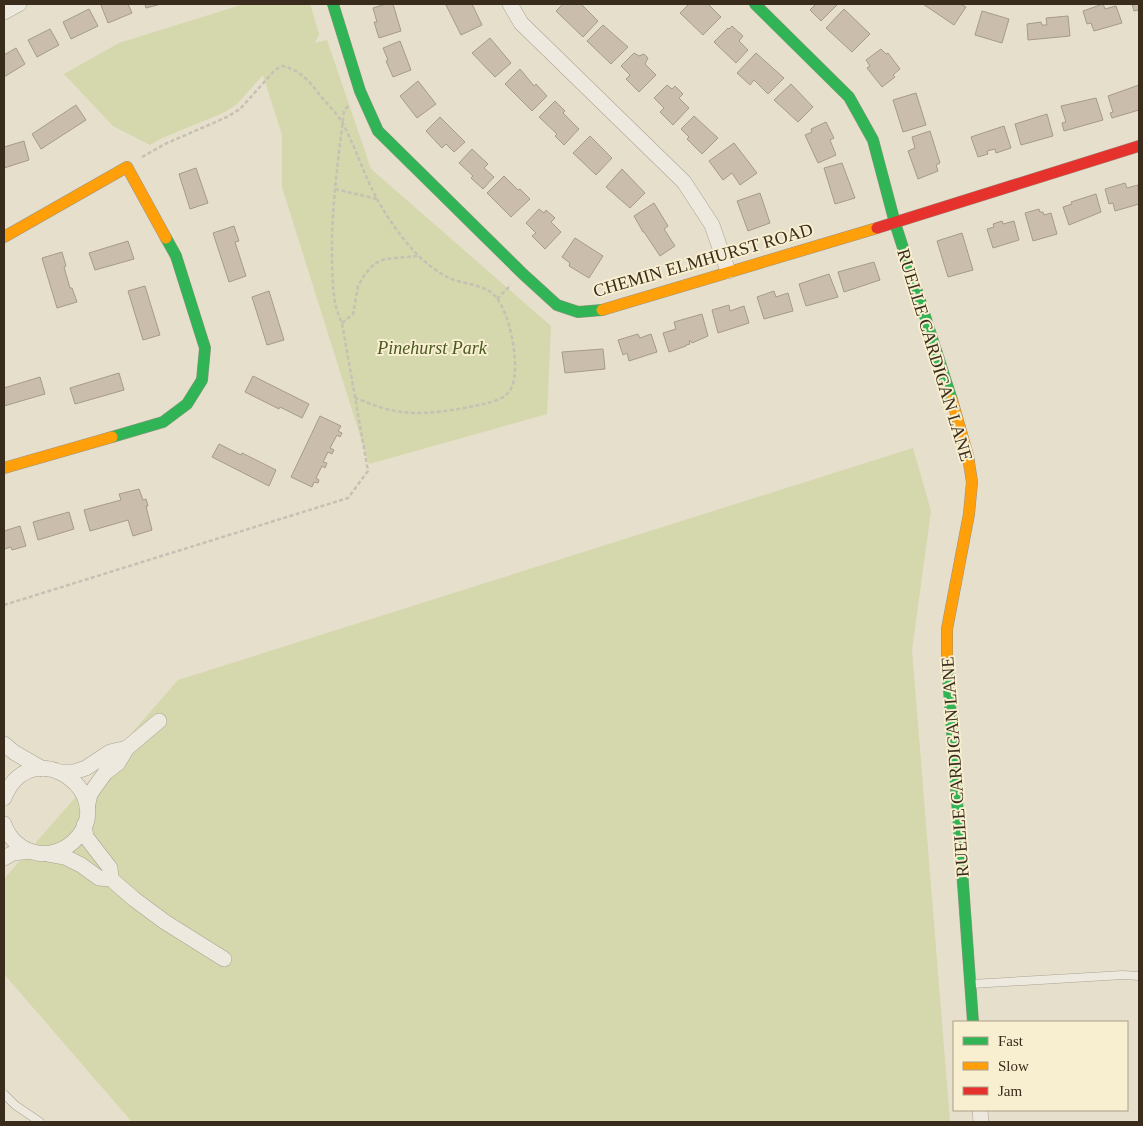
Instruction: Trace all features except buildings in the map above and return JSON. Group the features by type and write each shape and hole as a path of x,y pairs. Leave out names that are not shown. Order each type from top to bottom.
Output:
{"street":[{"path":"4,12 19,4"},
{"name":"CHEMIN ELMHURST ROAD","path":"333,4 360,91 378,131 557,305 578,312 602,310 1139,146"},
{"path":"510,4 521,23 684,182 712,225 728,271"},
{"name":"RUELLE CARDIGAN LANE","path":"755,4 848,97 873,140 895,222 950,392 968,456 972,482 969,514 951,602 947,629 947,661 973,1021"},
{"path":"4,237 127,167 176,256 205,348 202,380 187,404 163,422 4,468"},
{"path":"47,853 70,845 81,833 90,794 95,786 105,773 118,763 127,748 159,721"},
{"path":"4,744 14,753 43,769"},
{"path":"59,772 74,772 86,768 110,752 127,748"},
{"path":"4,796 13,782 19,777 34,770 43,769 67,775 83,793 86,809"},
{"path":"4,824 16,843 30,851"},
{"path":"84,825 86,837 110,868 111,880"},
{"path":"4,858 13,853 30,851 65,857 81,865 99,878 111,880 134,900 165,922 224,959"}],"lane":[{"path":"970,984 1123,975 1139,976"},
{"path":"4,1094 15,1105 40,1122"}],"path":[{"path":"127,167 164,144 227,117 240,109 275,70 282,66 291,67 306,78 342,123 377,199 404,238 418,256 435,270 448,277 485,289 493,294 501,305 514,349 516,373 513,385 508,393 500,399 444,411 400,412 355,398"},
{"path":"4,605 348,498 368,471 342,323 337,313 333,292 332,237 334,190 342,123"},
{"path":"334,190 377,199"},
{"path":"342,323 353,314 358,286 374,264 386,259 418,256"}],"green space":[{"name":"Pinehurst Park","path":"244,4 310,4 319,34 315,43 327,40 371,169 551,326 547,414 369,464 282,187 282,135 263,75 237,104 225,112 150,145 113,126 64,74 119,43"},
{"path":"913,448 931,511 912,650 950,1122 132,1122 4,974 4,879 178,680"}],"traffic: fast":[{"path":"333,4 360,91 378,131 557,305 578,312 602,310"},
{"path":"755,4 849,97 873,140 895,223 952,400"},
{"path":"112,437 163,422 187,404 202,380 205,348 176,256 166,238"},
{"path":"947,662 973,1021"}],"traffic: slow":[{"path":"4,237 127,167 166,238"},
{"path":"602,310 877,228"},
{"path":"947,662 947,629 969,514 972,482 968,456 952,400"},
{"path":"4,468 112,437"}],"traffic: jam":[{"path":"877,228 1139,146"}]}
